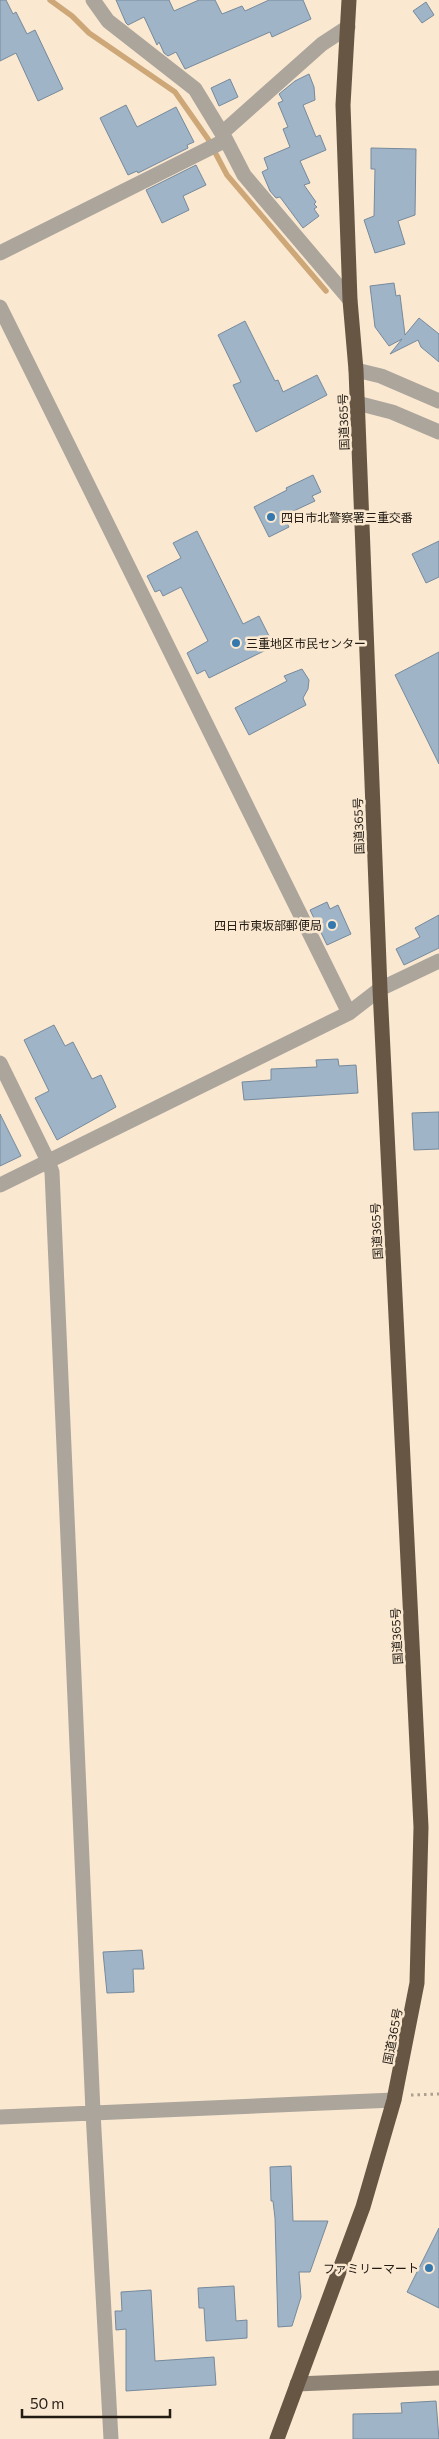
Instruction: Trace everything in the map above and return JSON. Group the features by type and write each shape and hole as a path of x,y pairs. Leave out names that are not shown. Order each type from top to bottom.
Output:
{"highway":[{"name":"国道365号","path":"277,2439 363,2207 395,2098 417,1983 421,1827 380,990 356,370 350,300 342,105 349,0"}],"street":[{"path":"93,0 108,21 195,89 244,175 350,300"},
{"path":"0,253 200,154 224,138 322,44 348,28"},
{"path":"0,306 349,1013"},
{"path":"356,370 381,376 439,401"},
{"path":"357,403 392,412 439,432"},
{"path":"0,1185 349,1013 380,990 439,961"},
{"path":"0,1063 48,1161 52,1182 93,2112 110,2439"},
{"path":"0,2117 395,2098"},
{"path":"297,2384 439,2378"}],"path":[{"path":"395,2098 439,2094"}],"building":[{"path":"0,0 6,0 13,14 16,12 27,34 35,30 63,89 38,101 16,53 0,61"},
{"path":"116,0 169,0 174,11 199,0 215,0 222,14 242,6 245,11 269,0 303,0 311,19 272,37 270,32 185,69 176,52 168,56 164,53 159,42 157,45 144,17 128,25 126,23"},
{"path":"426,2 434,15 422,23 413,11"},
{"path":"309,74 314,87 315,100 303,105 316,137 320,135 326,150 300,161 310,183 304,185 316,202 314,204 317,207 314,209 319,216 303,228 280,197 276,198 270,191 262,172 268,169 264,158 290,147 283,129 288,127 278,103 283,101 279,94 295,81"},
{"path":"230,79 238,97 219,106 211,88"},
{"path":"126,105 137,127 176,107 194,142 187,145 188,148 138,173 137,171 128,175 100,118"},
{"path":"371,148 416,149 415,215 398,221 405,244 375,253 364,220 374,216 375,169 371,169"},
{"path":"196,165 206,185 183,196 189,210 162,223 146,190"},
{"path":"394,283 396,296 400,295 405,335 419,318 439,334 439,362 421,347 418,340 390,354 402,339 389,346 375,327 370,286"},
{"path":"245,321 275,381 278,380 283,392 317,375 327,395 256,432 233,385 241,382 218,335"},
{"path":"313,475 321,492 312,496 315,501 283,516 289,527 269,537 254,507"},
{"path":"197,531 243,624 259,616 269,636 265,638 270,648 209,678 205,670 197,674 187,653 208,641 181,587 163,596 160,590 155,592 147,576 181,558 173,543"},
{"path":"439,541 439,577 426,583 412,554"},
{"path":"439,652 439,764 395,675"},
{"path":"302,669 309,680 308,689 303,698 306,705 249,735 235,708 287,681 284,676"},
{"name":"四日市東坂部郵便局","path":"327,902 330,909 338,905 351,934 327,945 310,910"},
{"path":"439,915 439,948 404,965 396,949 420,937 415,928"},
{"path":"54,1025 65,1046 73,1042 92,1079 101,1075 116,1107 57,1140 35,1098 49,1091 24,1040"},
{"path":"338,1059 339,1066 356,1065 358,1093 244,1100 242,1082 271,1080 271,1069 317,1067 316,1060"},
{"path":"439,1112 439,1149 414,1150 412,1113"},
{"path":"0,1114 21,1156 0,1166"},
{"path":"142,1950 144,1969 133,1969 134,1992 107,1993 103,1952"},
{"path":"291,2166 293,2221 328,2221 310,2272 299,2272 301,2297 292,2326 278,2327 275,2218 273,2201 271,2201 270,2167"},
{"name":"ファミリーマート","path":"439,2228 439,2308 407,2292"},
{"path":"234,2286 236,2321 247,2320 247,2338 206,2341 204,2308 199,2308 198,2288"},
{"path":"151,2290 155,2361 214,2357 216,2385 126,2391 126,2329 116,2330 115,2311 122,2311 121,2292"},
{"path":"436,2401 439,2439 353,2439 353,2414 402,2413 401,2403"}],"waterway":[{"path":"50,0 72,16 89,33 175,92 208,139 227,175 326,291"}],"place":[{"name":"四日市北警察署三重交番","path":"271,517"},
{"name":"三重地区市民センター","path":"236,643"},
{"name":"四日市東坂部郵便局","path":"332,925"},
{"name":"ファミリーマート","path":"429,2268"}]}
